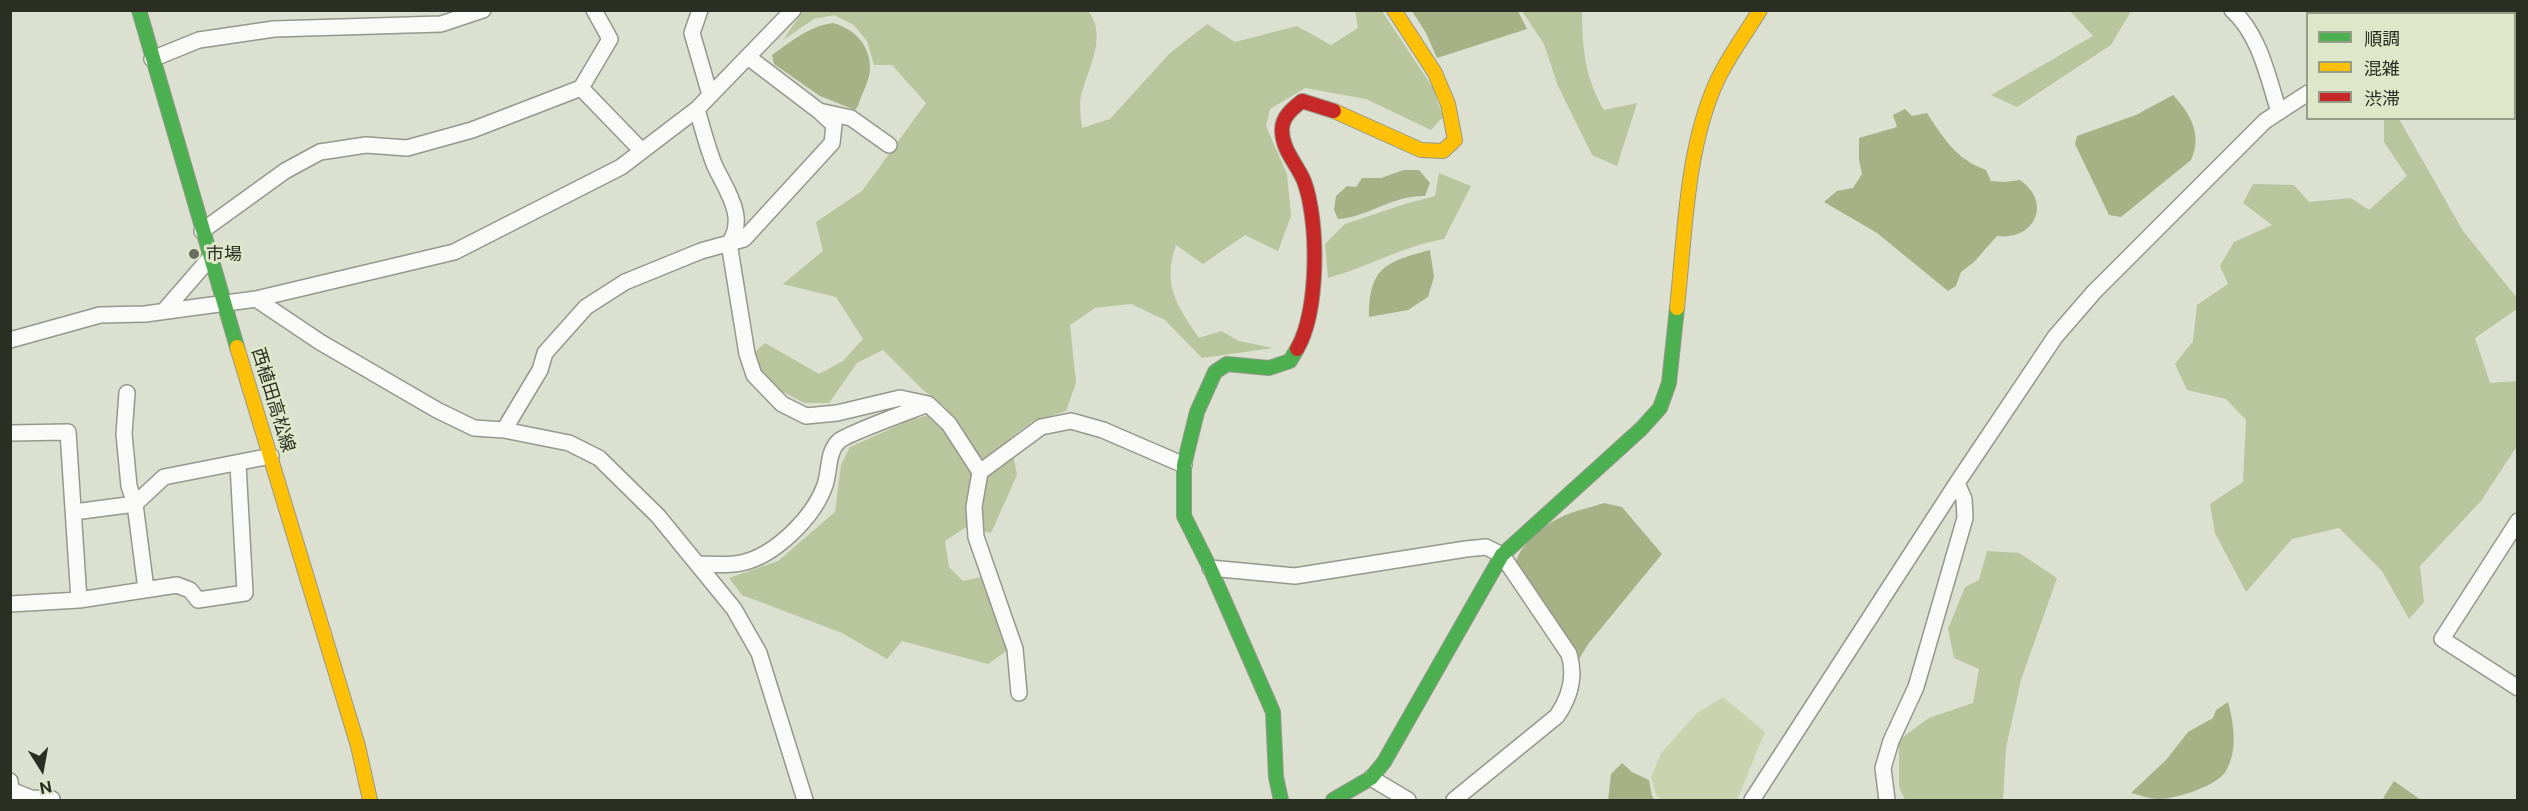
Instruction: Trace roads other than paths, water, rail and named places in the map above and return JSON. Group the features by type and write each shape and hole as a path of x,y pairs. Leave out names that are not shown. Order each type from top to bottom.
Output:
{"street":[{"name":"西植田高松線","path":"139,10 210,258 358,746 370,801"},
{"path":"152,59 199,40 274,29 441,24 483,10"},
{"path":"202,231 285,171 320,153 366,145 407,148 472,130 581,88 610,39 594,10"},
{"path":"700,10 692,33 710,96"},
{"path":"10,340 99,315 146,314 256,299 454,252 621,167 697,109 793,10"},
{"path":"1281,801 1276,777 1272,712 1210,568 1184,516 1184,465 1197,412 1215,372 1227,364 1269,368 1290,361 1304,336 1314,273 1310,202 1304,181 1288,151 1282,130 1287,113 1302,101 1323,106 1421,150 1443,151 1455,140 1448,104 1435,73 1394,10"},
{"path":"1333,801 1371,778 1384,762 1502,555 1641,429 1660,408 1669,383 1693,163 1701,127 1717,81 1760,10"},
{"path":"2240,14 2259,51 2279,112"},
{"path":"504,430 540,370 545,353 586,307 625,282 701,251 744,238 832,143 834,125 748,57"},
{"path":"581,88 642,151"},
{"path":"1752,801 1957,483 2062,328 2094,292 2265,121 2306,94"},
{"path":"697,109 714,163 731,198 735,212 736,233 729,243 747,354 754,375 783,404 806,416 837,413 900,398 928,404 949,424 980,472 975,507 976,537 1015,649 1019,693"},
{"path":"819,111 851,118 889,145"},
{"path":"165,311 210,258"},
{"path":"256,299 320,342 437,410 474,428 504,430 569,442 599,458 658,516 734,609 759,653 805,801"},
{"path":"127,393 124,434 129,486 135,504 146,589"},
{"path":"699,564 738,564 756,559 805,522 820,500 828,476 831,455 839,440 928,404"},
{"path":"980,472 1041,427 1071,422 1103,430 1184,465"},
{"path":"10,433 68,432 79,600"},
{"path":"74,512 135,504 164,477 271,456"},
{"path":"10,604 79,600 177,585 190,590 198,600 246,593 238,464"},
{"path":"1887,801 1883,768 1891,741 1916,687 1965,518 1964,499 1957,483"},
{"path":"2517,521 2442,639 2517,688"},
{"path":"1210,568 1295,576 1466,549 1486,547 1502,555 1569,654 1573,665 1572,683 1567,700 1557,716 1454,801"},
{"path":"1371,778 1408,801"},
{"path":"10,782 11,790 31,798 52,799"}],"place":[{"name":"市場","path":"194,254"}]}
